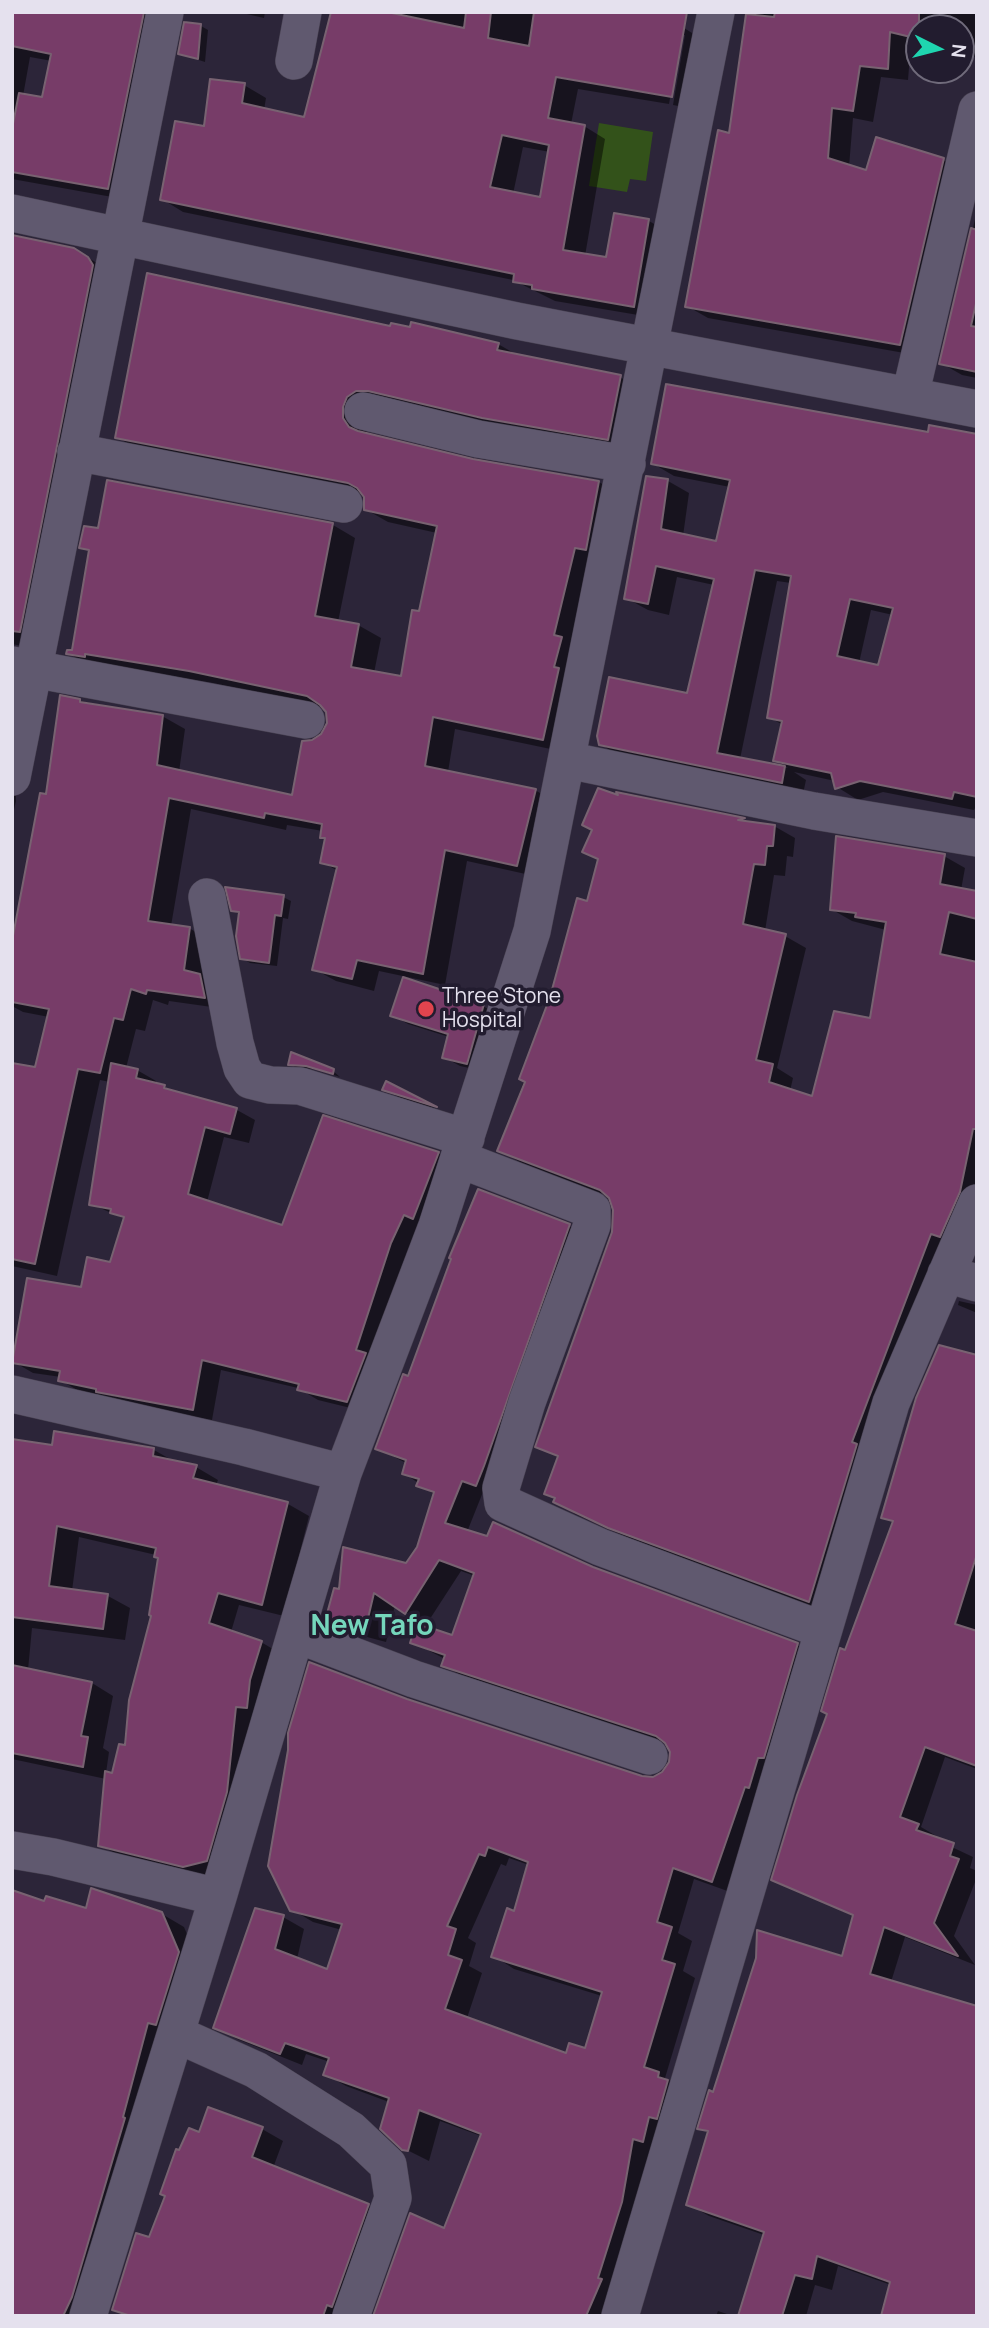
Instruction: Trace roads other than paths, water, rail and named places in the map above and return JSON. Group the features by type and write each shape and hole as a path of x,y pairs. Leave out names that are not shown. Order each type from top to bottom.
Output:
{"street":[{"path":"12,778 22,667 76,452 165,12"},
{"path":"294,61 303,12"},
{"path":"88,2316 218,1896 343,1474 437,1226 532,931 716,12"},
{"path":"911,396 971,158 977,110"},
{"path":"12,212 650,348 977,409"},
{"path":"363,411 478,439 627,464"},
{"path":"76,452 344,504"},
{"path":"22,667 306,720"},
{"path":"567,760 814,811 977,838"},
{"path":"207,897 235,1043 242,1068 250,1080 270,1085 300,1086 462,1148 592,1210 593,1225 527,1402 501,1488 503,1503 600,1547 823,1630"},
{"path":"624,2315 891,1403 961,1279 977,1203"},
{"path":"12,1394 244,1447 343,1474"},
{"path":"296,1634 414,1679 649,1756"},
{"path":"12,1850 53,1857 218,1896"},
{"path":"176,2034 256,2070 351,2130 388,2165 393,2198 351,2316"}],"place":[{"name":"Three Stone Hospital","path":"426,1009"}],"district":[{"name":"New Tafo","path":"372,1627"}]}
